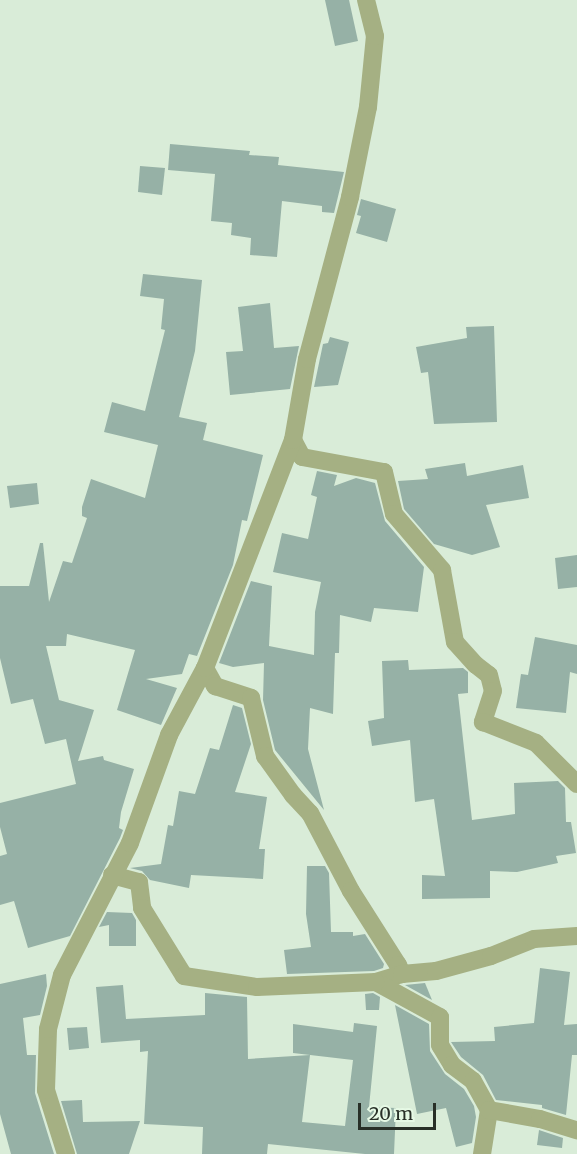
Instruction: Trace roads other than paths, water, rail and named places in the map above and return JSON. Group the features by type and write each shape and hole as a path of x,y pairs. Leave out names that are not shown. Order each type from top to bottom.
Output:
{"street":[{"path":"66,1154 46,1090 48,1029 62,975 130,843 169,735 204,668 293,440 307,359 350,197 368,107 375,36 366,0"},
{"path":"293,440 302,457 384,472 394,514 442,570 455,642 476,665 489,675 493,692 483,722 536,743 577,784"},
{"path":"204,668 215,686 251,698 265,756 293,795 310,813 351,891 402,974"},
{"path":"112,875 139,882 142,908 184,975 257,987 376,982 402,974 436,971 491,956 534,939 577,936"},
{"path":"376,982 440,1017 440,1045 452,1065 473,1080 489,1110 482,1154"},
{"path":"489,1110 540,1119 577,1130"}]}
